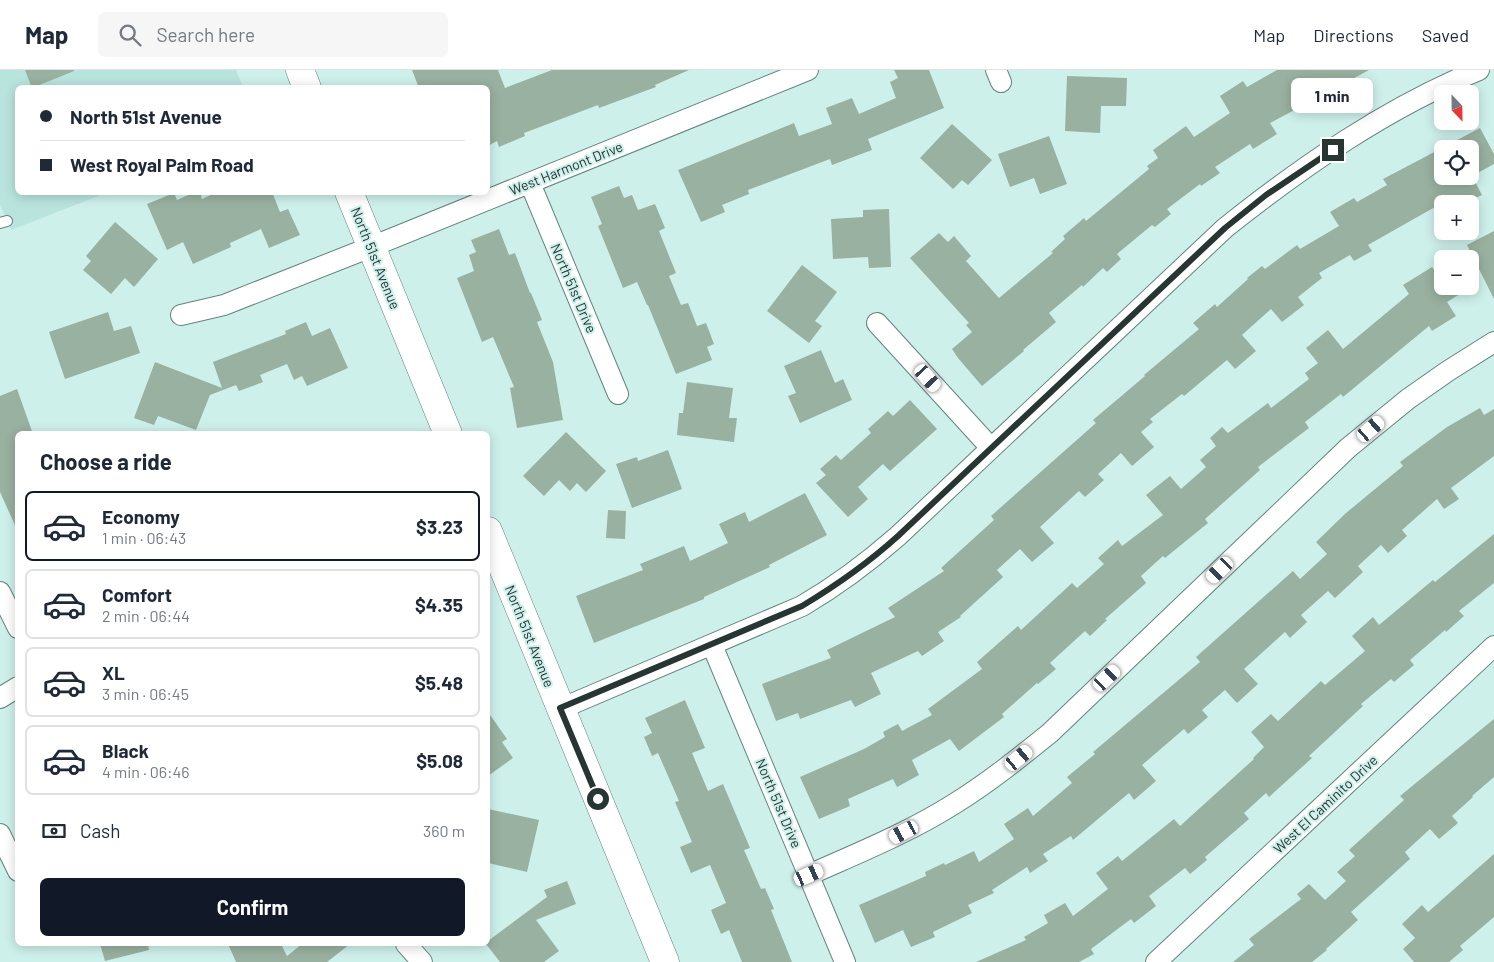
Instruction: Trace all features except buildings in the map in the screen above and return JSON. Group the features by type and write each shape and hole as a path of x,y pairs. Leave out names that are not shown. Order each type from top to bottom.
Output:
{"main road":[{"path":"300,70 306,85"},
{"name":"North 51st Avenue","path":"350,195 447,431"},
{"name":"North 51st Avenue","path":"490,536 665,962"}],"street":[{"name":"West Harmont Drive","path":"181,315 224,305 808,70"},
{"path":"560,708 802,606 839,584 891,542 1225,228 1266,195 1346,140 1423,94 1479,70"},
{"name":"North 51st Drive","path":"530,183 618,394"},
{"path":"877,323 991,448"},
{"path":"809,875 888,840 954,804 1019,758 1050,733 1348,448 1408,399 1494,342"},
{"path":"0,592 15,622"},
{"name":"North 51st Drive","path":"712,644 845,962"},
{"name":"West El Caminito Drive","path":"1156,962 1494,646"},
{"path":"0,698 15,688"},
{"path":"0,834 15,865"}],"shaded area":[{"path":"0,70 236,70 242,85 15,85 15,195 101,195 11,230 0,204"}],"route":[{"path":"598,799 560,708 802,606 839,584 871,560 898,536 1225,228 1266,195 1333,150"}]}
